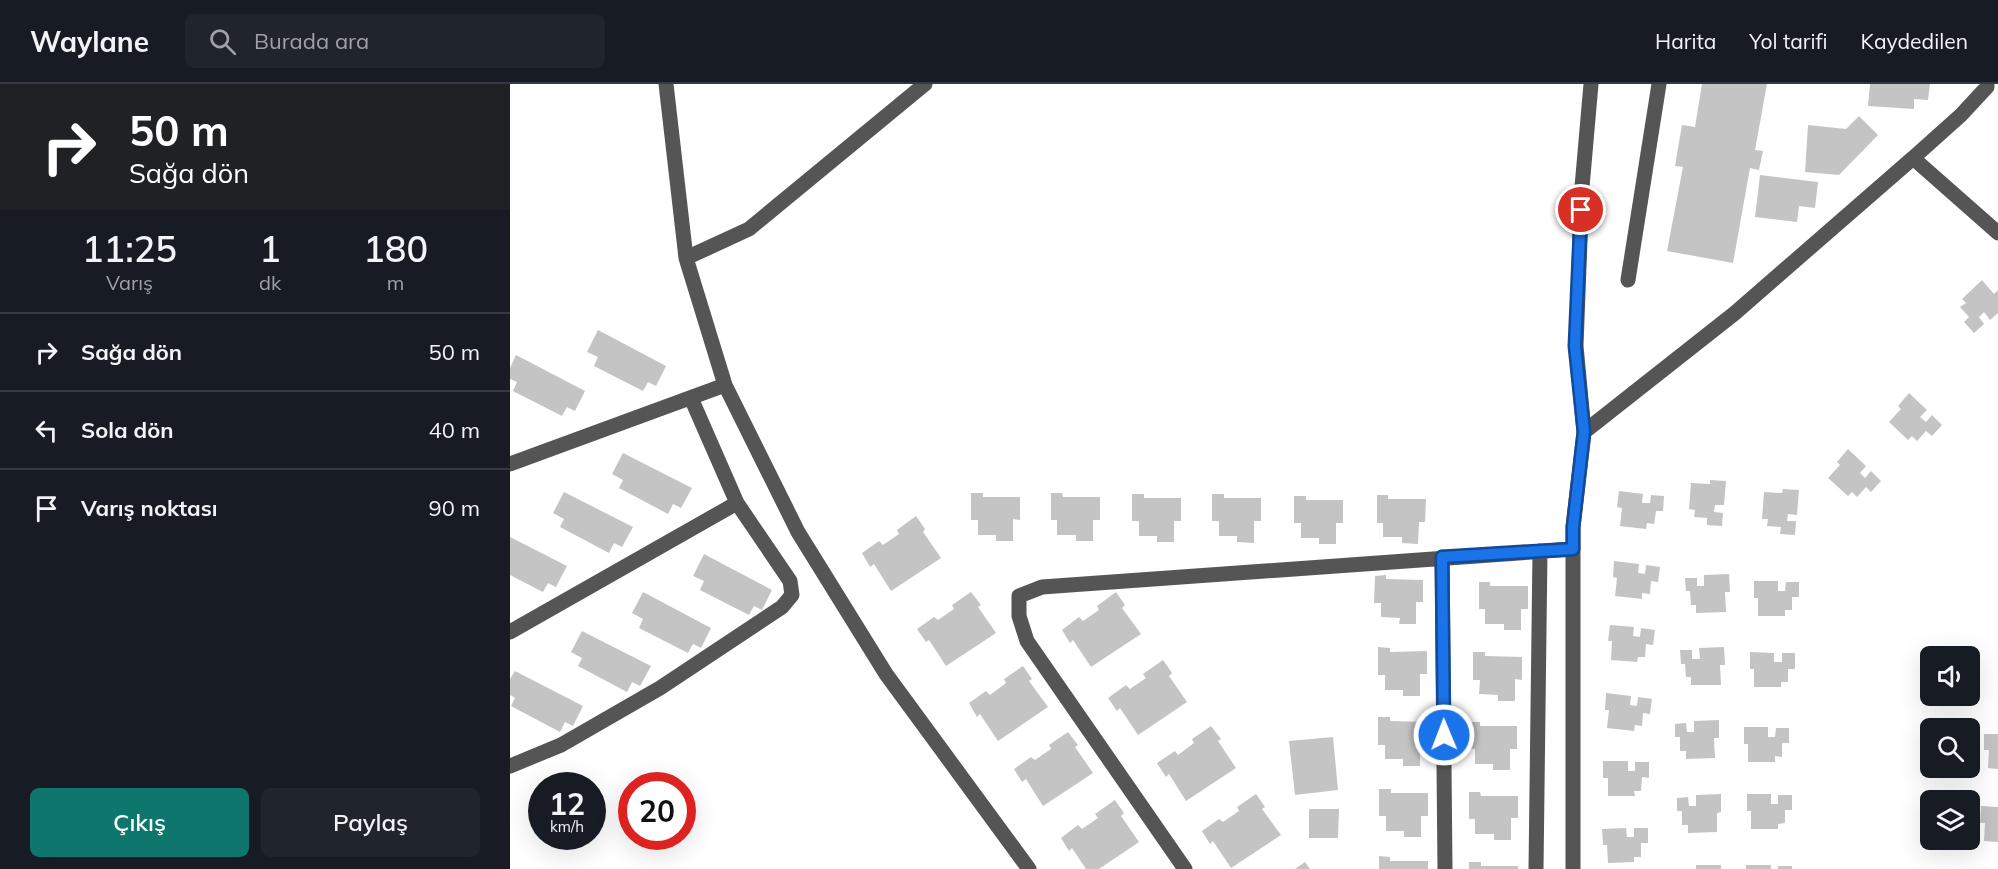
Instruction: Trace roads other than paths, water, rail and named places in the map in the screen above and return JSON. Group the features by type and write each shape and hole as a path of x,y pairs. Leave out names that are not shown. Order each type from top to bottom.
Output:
{"street":[{"path":"666,84 686,258 725,385 798,532 886,674 1029,869"},
{"path":"686,258 749,229 925,84"},
{"path":"1573,869 1573,527 1584,432 1575,346 1582,187 1591,84"},
{"path":"1628,280 1659,84"},
{"path":"1584,432 1735,313 1961,115 1987,87 1987,84"},
{"path":"1913,158 1998,233"},
{"path":"510,464 725,385"},
{"path":"510,766 561,745 660,688 782,606 792,595 790,581 737,503 691,398"},
{"path":"510,632 737,503"},
{"path":"1185,869 1028,641 1018,616 1019,596 1042,587 1573,549"},
{"path":"1536,869 1540,551"},
{"path":"1442,557 1445,869"}]}
